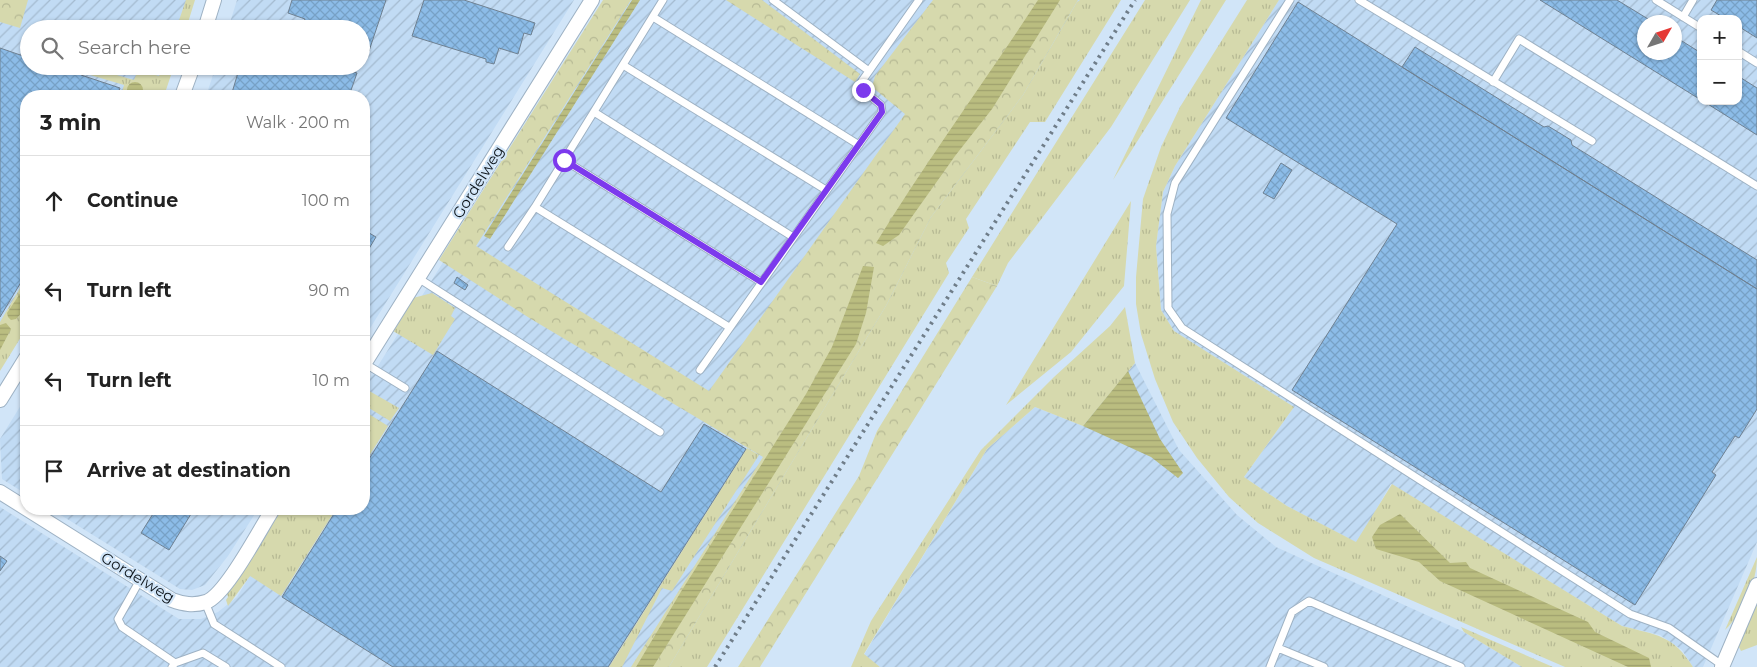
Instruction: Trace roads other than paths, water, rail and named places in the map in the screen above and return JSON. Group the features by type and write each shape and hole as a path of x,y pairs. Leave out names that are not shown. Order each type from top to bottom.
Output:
{"street":[{"path":"208,20 214,0"},
{"name":"Gordelweg","path":"370,354 592,0"},
{"path":"184,90 190,75"},
{"path":"0,400 20,368"},
{"name":"Gordelweg","path":"0,492 20,505"},
{"name":"Gordelweg","path":"37,515 140,580 180,602 188,605 204,602"},
{"path":"204,602 223,589 269,515"},
{"path":"1724,666 1757,585"}],"lane":[{"path":"508,247 663,0"},
{"path":"773,0 869,71"},
{"path":"700,370 882,112 881,105 863,90 862,81 919,0"},
{"path":"1290,0 1175,183 1167,214 1168,308 1182,328 1630,614 1669,628 1724,666"},
{"path":"1359,0 1592,142"},
{"path":"1656,0 1679,15"},
{"path":"1693,0 1682,17 1697,26"},
{"path":"653,17 859,145"},
{"path":"1493,82 1519,38 1757,186"},
{"path":"1742,54 1757,63"},
{"path":"623,65 826,190"},
{"path":"594,112 793,237"},
{"path":"564,160 761,282"},
{"path":"534,207 729,327"},
{"path":"418,278 660,432"},
{"path":"370,368 405,388"},
{"path":"140,580 118,619 122,627 174,665 203,653 226,667"},
{"path":"1270,667 1292,612 1309,601 1461,667"},
{"path":"204,602 214,624 282,667"},
{"path":"1278,648 1324,667"}],"railway":[{"path":"715,667 1135,0"}]}
